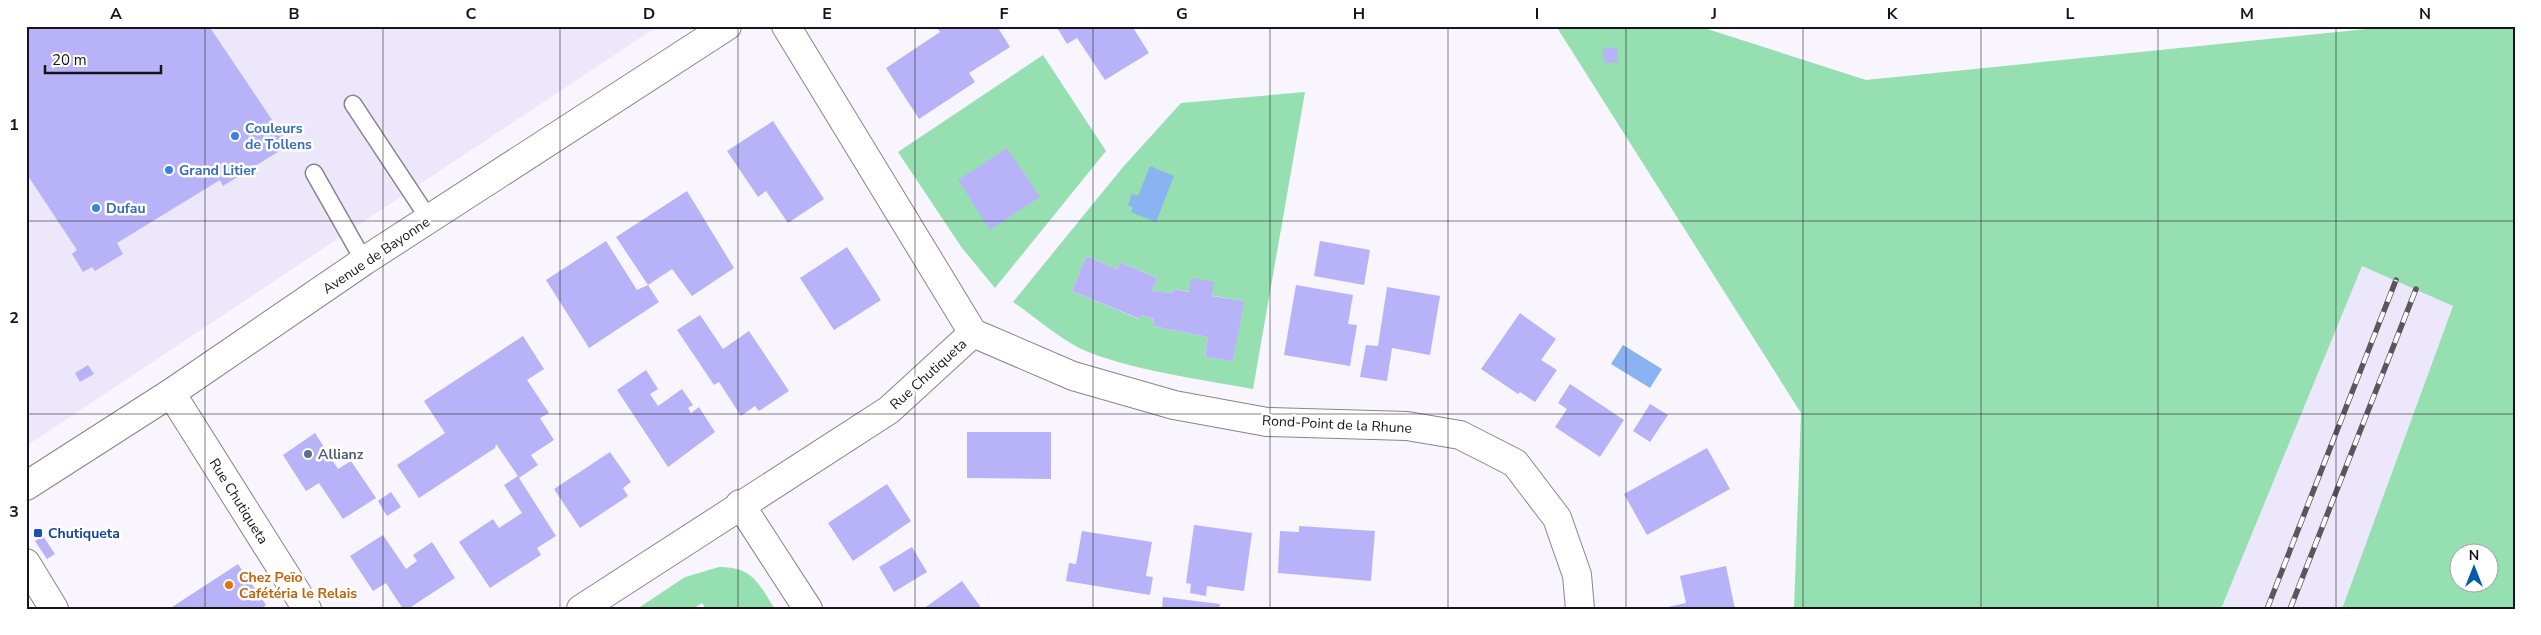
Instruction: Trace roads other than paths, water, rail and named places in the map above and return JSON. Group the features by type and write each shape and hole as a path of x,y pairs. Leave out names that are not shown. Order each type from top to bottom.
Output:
{"street":[{"name":"Avenue de Bayonne","path":"26,486 171,393 429,219 727,26"},
{"name":"Rue Chutiqueta","path":"580,609 740,504 889,410 973,333 786,26"},
{"name":"Rond-Point de la Rhune","path":"973,333 1072,376 1174,405 1267,422 1407,426 1460,435 1516,463 1557,518 1577,575 1580,609"},
{"name":"Rue Chutiqueta","path":"171,393 307,609"},
{"path":"740,504 808,609"},
{"path":"26,563 54,609"}],"lane":[{"path":"353,104 429,219"},
{"path":"314,173 364,262"}],"water":[{"path":"1150,166 1174,176 1156,222 1131,212 1133,208 1128,205 1132,194 1138,196"},
{"path":"1623,345 1662,369 1650,388 1611,364"}],"railway":[{"path":"2267,609 2396,280"},
{"path":"2290,609 2416,289"}],"place":[{"name":"Couleurs de Tollens","path":"235,136"},
{"name":"Grand Litier","path":"169,170"},
{"name":"Dufau","path":"96,208"},
{"name":"Allianz","path":"308,454"},
{"name":"Chutiqueta","path":"38,533"},
{"name":"Chez Peïo Cafétéria le Relais","path":"229,585"}]}
